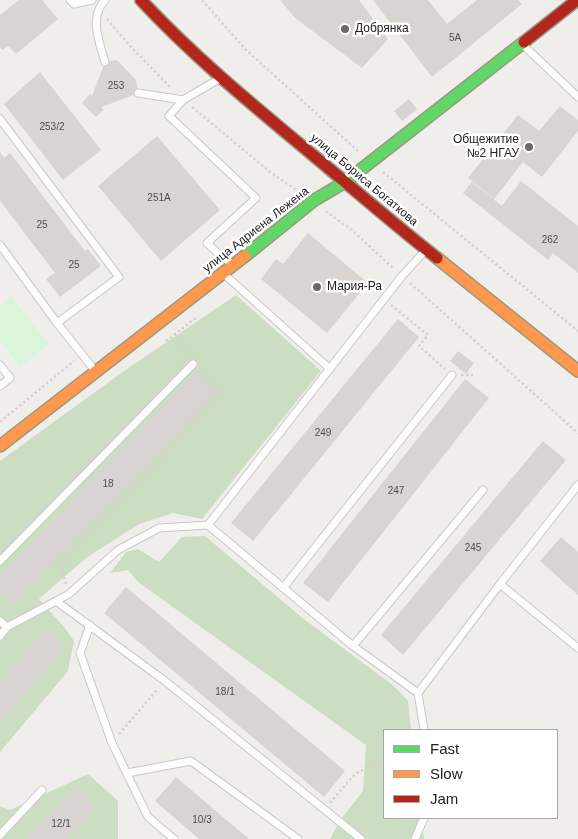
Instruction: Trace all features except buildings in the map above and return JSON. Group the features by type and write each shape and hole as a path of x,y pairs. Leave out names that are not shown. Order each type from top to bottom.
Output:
{"street":[{"name":"улица Бориса Богаткова","path":"141,0 177,38 220,78 369,204 578,371"},
{"name":"улица Адриена Лежена","path":"0,446 224,273 313,201 345,182 577,0"}],"lane":[{"path":"70,0 74,4 92,0"},
{"path":"104,0 98,8 96,32 105,62"},
{"path":"521,43 578,97"},
{"path":"220,78 183,100 169,116 256,198 207,243 233,264"},
{"path":"138,93 183,100"},
{"path":"0,119 119,277 57,323"},
{"path":"0,245 57,323 96,372"},
{"path":"208,525 402,276 427,249"},
{"path":"224,273 330,369"},
{"path":"0,561 193,364"},
{"path":"0,365 10,378 0,386"},
{"path":"283,588 452,375"},
{"path":"418,693 578,485"},
{"path":"353,646 484,490"},
{"path":"0,636 7,627 69,594 118,550 158,528 208,525 353,646 418,693 424,729"},
{"path":"500,584 578,648"},
{"path":"56,602 165,681 361,839"},
{"path":"0,621 7,627"},
{"path":"90,625 80,653 112,743 148,817 174,839"},
{"path":"127,773 191,761 298,839"},
{"path":"0,835 42,790"},
{"path":"415,839 424,819"}],"path":[{"path":"327,212 352,230 578,433"},
{"path":"384,299 428,335 419,346 452,375 473,375"},
{"path":"69,594 61,565 220,394 193,364 175,334"},
{"path":"112,743 165,681"},
{"path":"325,809 355,774 383,760"}],"green space":[{"path":"236,295 321,371 202,519 173,513 139,524 86,558 39,599 74,641 68,671 0,752 0,461 124,371"},
{"path":"11,296 49,344 20,367 0,340 0,307"},
{"path":"205,536 305,620 394,686 408,701 411,729 383,729 383,819 421,819 424,839 330,839 339,822 363,791 366,745 138,582 128,570 110,573 126,552 138,549 159,562 182,537"},
{"path":"88,774 118,801 118,839 0,839 0,806 10,810"}],"traffic: fast":[{"path":"245,256 313,201 345,182 524,42"}],"traffic: slow":[{"path":"0,446 245,256"},
{"path":"437,258 578,371"}],"traffic: jam":[{"path":"141,0 225,81 437,258"},
{"path":"524,42 577,0"}],"place":[{"name":"Добрянка","path":"345,29"},
{"name":"Общежитие №2 НГАУ","path":"529,147"},
{"name":"Мария-Ра","path":"317,287"}]}
